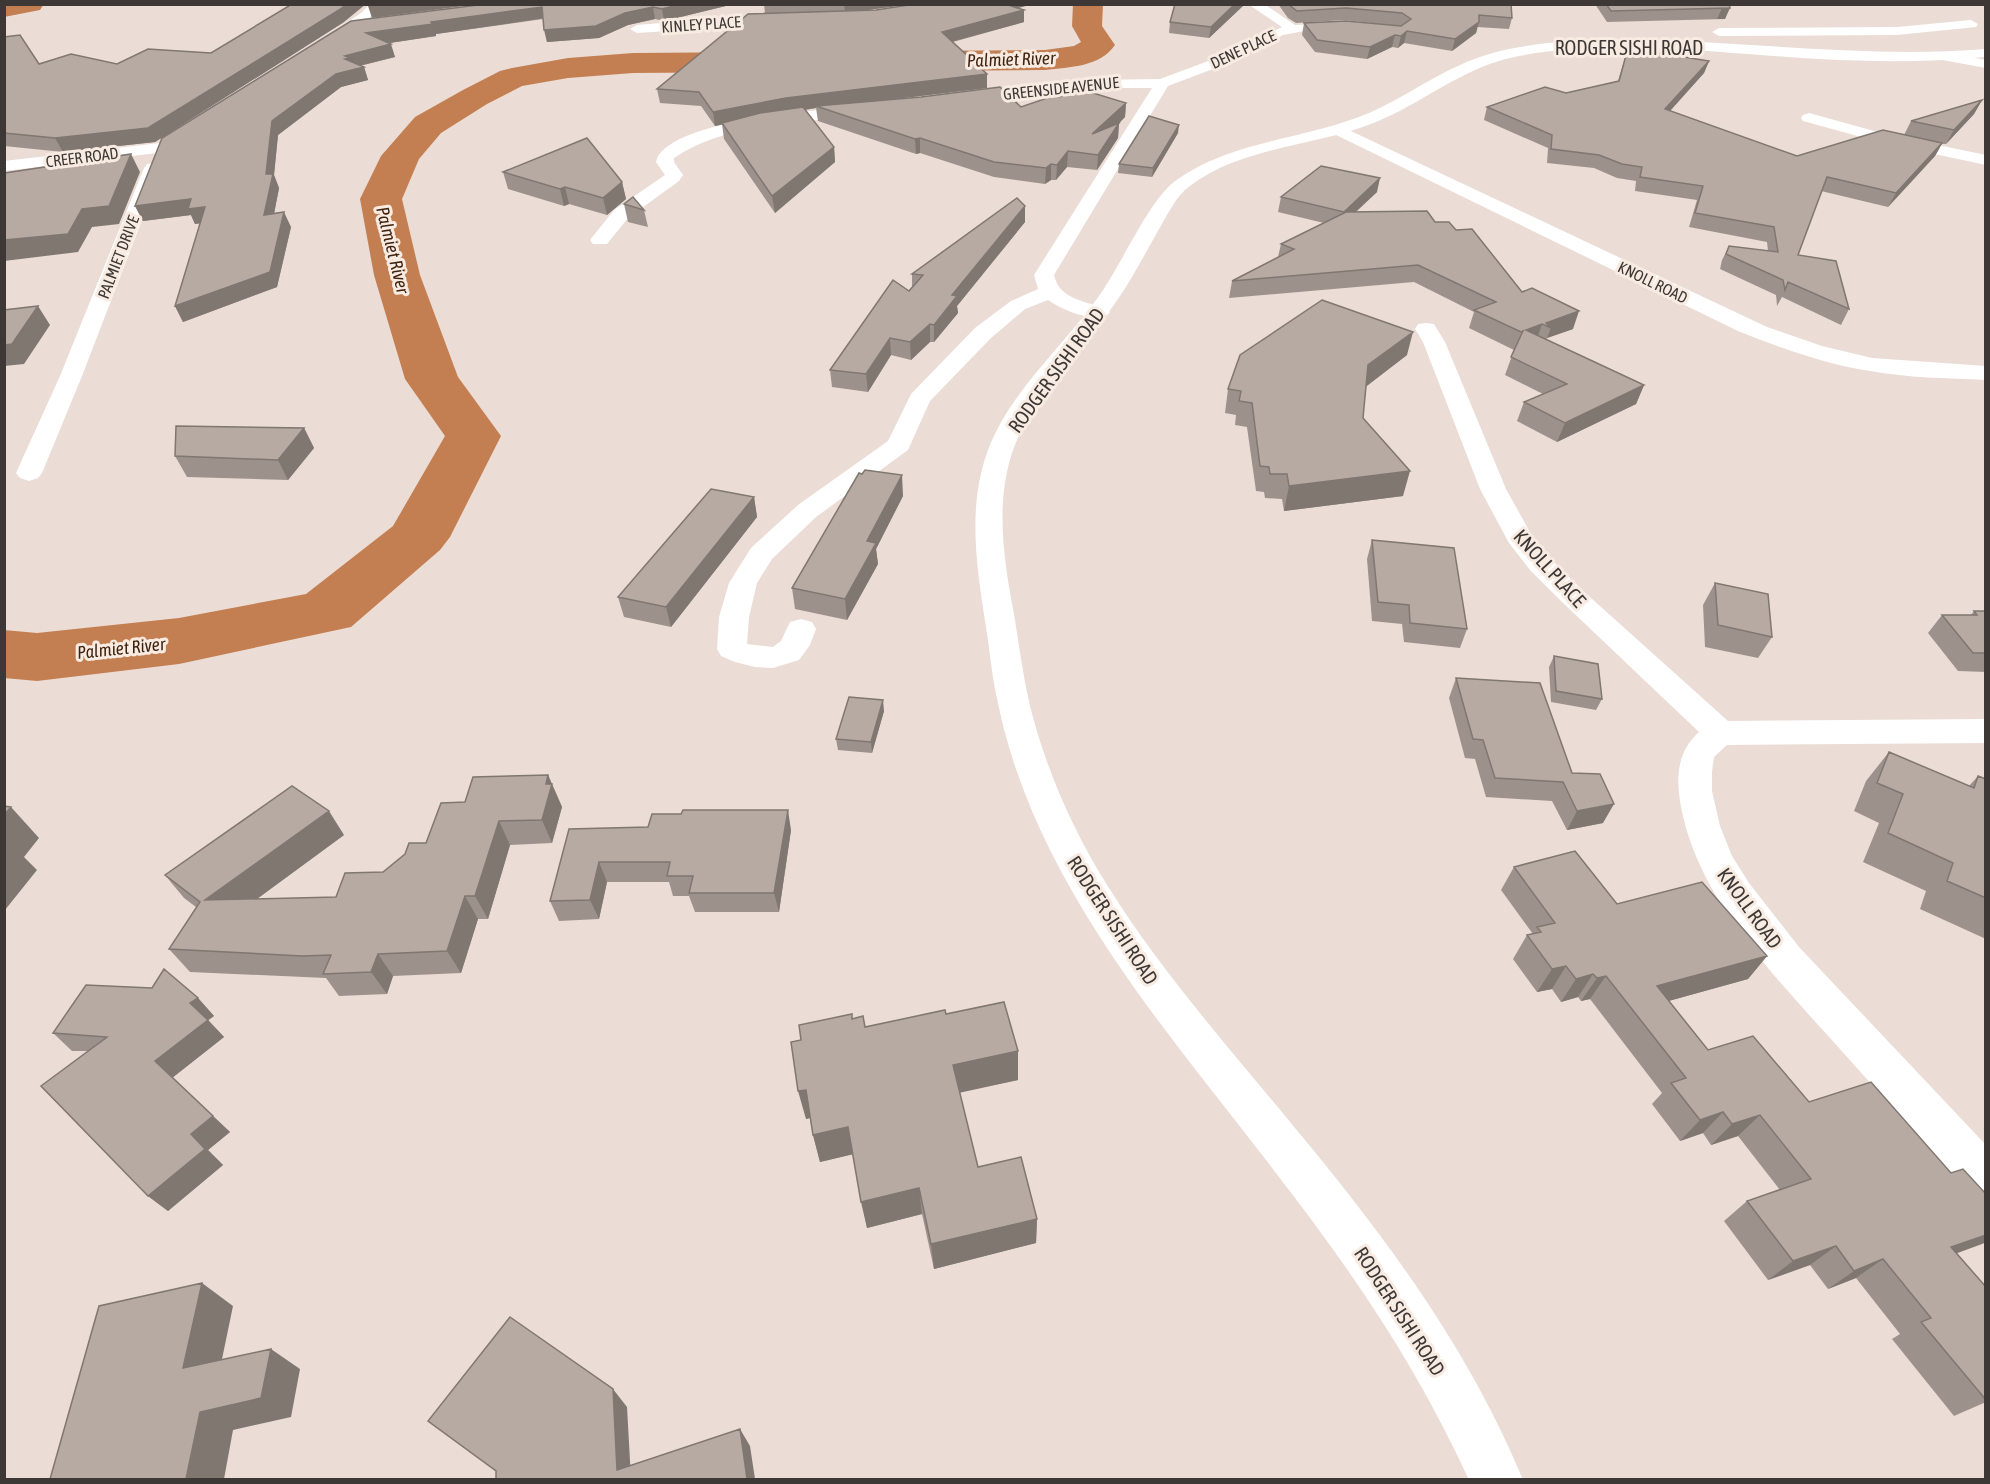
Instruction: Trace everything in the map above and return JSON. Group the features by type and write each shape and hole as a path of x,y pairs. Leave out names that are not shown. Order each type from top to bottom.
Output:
{"street":[{"path":"311,52 350,27 377,4"},
{"path":"1254,4 1293,28"},
{"name":"KINLEY PLACE","path":"637,29 759,20 804,21"},
{"path":"1719,32 1897,31 1971,24"},
{"path":"350,27 376,25"},
{"name":"DENE PLACE","path":"1162,83 1223,60 1273,34 1293,28 1319,26 1366,28"},
{"path":"1897,31 1948,56 1986,64"},
{"name":"RODGER SISHI ROAD","path":"1497,1479 1472,1426 1413,1323 1313,1185 1140,968 1098,904 1067,848 1015,711 988,536 990,485 1000,448 1017,417 1099,312 1125,274 1174,190 1212,166 1246,154 1338,130 1395,108 1469,66 1499,56 1549,46 1628,43 1853,56 1948,56 1986,53"},
{"path":"1099,312 1074,305 1049,292 1044,284 1044,275 1162,83"},
{"name":"GREENSIDE AVENUE","path":"948,101 1088,84 1162,83"},
{"path":"600,240 621,214 673,177 674,175 665,162 666,156 684,144 742,127 879,109"},
{"path":"1809,118 1883,138 1986,160"},
{"name":"KNOLL ROAD","path":"1338,130 1779,340 1857,362 1986,373"},
{"path":"160,148 179,137"},
{"name":"CREER ROAD","path":"4,166 160,148"},
{"name":"PALMIET DRIVE","path":"29,473 71,376 160,148"},
{"path":"801,629 793,648 780,657 742,655 732,649 734,617 743,583 761,554 807,511 899,444 919,399 983,333 1018,305 1049,292"},
{"name":"KNOLL PLACE","path":"1426,329 1434,342 1493,489 1519,537 1540,564 1571,595 1720,733"},
{"path":"1720,733 1986,731"},
{"name":"KNOLL ROAD","path":"1720,733 1704,743 1698,755 1694,776 1697,815 1710,849 1730,886 1804,980 1986,1177"}],"building":[{"path":"292,4 347,4 148,128 55,138 4,133 4,37 20,35 39,64 71,54 117,64 148,49 211,53"},
{"path":"486,4 682,4 662,9 653,7 625,13 596,26 544,30 542,7 366,33 391,44 345,56 350,58 345,59 364,67 336,74 272,121 266,174 273,174 264,215 284,212 270,272 175,306 205,207 188,209 191,199 135,206 162,138 351,21"},
{"path":"915,4 1005,4 1024,10 942,32 987,74 786,98 713,112 699,92 657,89 748,14 876,10"},
{"path":"1175,4 1235,4 1211,27 1170,22"},
{"path":"1288,4 1511,4 1512,18 1479,15 1479,22 1455,39 1407,31 1401,36 1395,35 1370,47 1317,40 1304,23 1346,21 1401,26 1411,19 1402,13 1346,8 1297,11"},
{"path":"1606,4 1729,4 1730,8 1611,11"},
{"path":"1628,48 1709,61 1665,109 1797,156 1883,130 1942,143 1896,193 1827,177 1798,255 1836,261 1849,309 1788,282 1785,290 1783,280 1726,254 1729,246 1778,252 1774,227 1695,213 1703,186 1640,177 1642,167 1622,164 1599,155 1551,149 1552,135 1487,107 1545,87 1566,93 1619,81"},
{"path":"1000,87 1021,107 1080,89 1126,103 1092,134 1119,123 1098,155 1068,151 1057,165 1051,164 1046,168 994,162 816,106 921,97"},
{"path":"1982,100 1954,130 1911,121"},
{"path":"803,107 834,147 772,196 722,123 760,113"},
{"path":"1149,116 1179,125 1153,168 1119,164"},
{"path":"587,138 622,182 603,198 565,187 560,189 503,172"},
{"path":"131,154 109,206 82,209 68,234 4,240 5,173"},
{"path":"1321,166 1380,178 1344,212 1281,197"},
{"path":"633,197 644,210 624,204"},
{"path":"1017,198 1025,206 952,295 957,296 934,325 930,324 910,342 890,338 866,374 830,370 893,280 909,291 923,275 912,274"},
{"path":"1427,211 1435,222 1449,222 1456,230 1472,229 1522,292 1532,288 1579,311 1546,323 1551,328 1542,324 1526,330 1644,385 1565,423 1524,402 1567,384 1511,357 1523,331 1474,310 1496,302 1418,265 1232,281 1294,249 1281,244 1346,212"},
{"path":"1322,300 1413,332 1368,365 1363,418 1410,471 1289,486 1287,474 1270,474 1269,467 1260,466 1252,403 1239,401 1241,391 1228,389 1240,355"},
{"path":"38,306 12,344 4,345 4,310"},
{"path":"176,426 304,428 278,460 175,456"},
{"path":"865,470 902,475 867,541 876,543 845,599 792,588 859,473 862,474"},
{"path":"711,489 754,497 666,607 618,597"},
{"path":"1372,540 1454,548 1467,629 1410,623 1409,605 1378,602"},
{"path":"1715,583 1768,594 1772,637 1718,625"},
{"path":"1974,611 1986,611 1986,653 1973,653 1942,615 1977,615"},
{"path":"1554,656 1598,664 1602,699 1556,691"},
{"path":"1456,678 1540,683 1572,773 1600,774 1614,804 1577,811 1563,782 1495,778 1483,740 1473,739"},
{"path":"849,697 883,700 871,742 836,739"},
{"path":"1889,752 1974,788 1978,776 1986,779 1986,898 1947,881 1953,863 1888,833 1903,794 1877,783"},
{"path":"548,775 546,784 552,784 542,820 499,821 475,896 465,896 447,951 378,954 371,972 323,974 331,955 302,956 169,949 200,902 165,875 292,786 329,811 205,900 336,897 345,873 383,872 405,854 409,843 426,843 441,803 465,802 473,777"},
{"path":"4,806 11,807 4,815"},
{"path":"683,810 788,810 774,893 689,893 693,876 667,876 670,862 599,862 590,900 550,901 569,829 648,827 652,814 681,814"},
{"path":"1575,851 1617,904 1702,882 1767,956 1657,986 1708,1050 1753,1036 1809,1102 1871,1082 1951,1173 1963,1169 1986,1194 1986,1235 1951,1247 1986,1287 1986,1400 1921,1322 1931,1318 1883,1259 1854,1271 1836,1246 1793,1261 1747,1201 1811,1179 1760,1115 1732,1124 1723,1112 1700,1120 1671,1083 1686,1078 1606,976 1597,978 1593,974 1576,979 1566,966 1552,969 1527,935 1541,932 1537,927 1555,923 1514,867"},
{"path":"164,969 198,998 190,1003 208,1020 155,1061 213,1116 191,1134 205,1149 148,1196 41,1086 107,1037 53,1033 86,985 152,988"},
{"path":"1004,1002 1018,1051 953,1065 978,1167 1021,1157 1037,1219 931,1244 919,1188 861,1202 848,1127 813,1135 806,1090 798,1091 791,1042 801,1040 799,1025 852,1014 852,1019 863,1016 865,1027 945,1010 946,1014"},
{"path":"202,1283 183,1368 271,1349 261,1398 200,1412 186,1479 50,1479 99,1306"},
{"path":"510,1317 613,1389 617,1470 740,1429 747,1479 496,1479 496,1471 428,1421"}],"waterway":[{"name":"Palmiet River","path":"4,8 30,4"},
{"name":"Palmiet River","path":"4,654 37,657 179,641 327,612 418,537 473,436 432,379 397,275 381,199 401,156 428,125 512,78 568,68 633,63 1045,60 1083,55 1099,45 1087,26 1088,4"}]}
